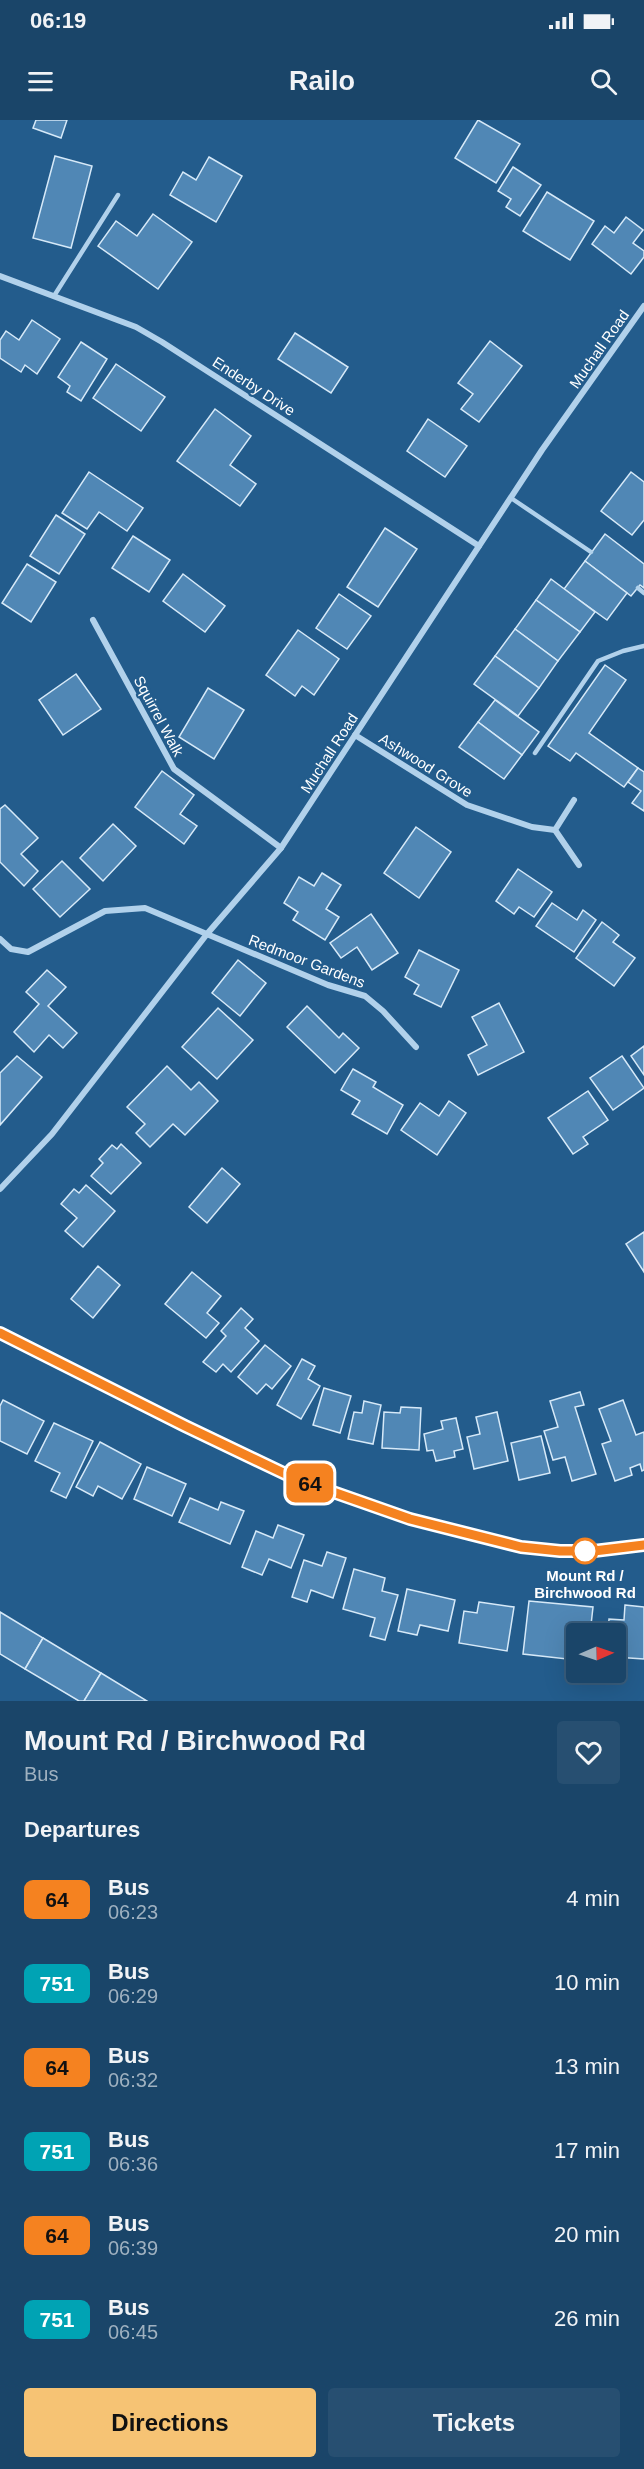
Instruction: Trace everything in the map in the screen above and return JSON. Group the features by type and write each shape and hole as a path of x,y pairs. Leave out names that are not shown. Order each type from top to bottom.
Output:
{"street":[{"name":"Enderby Drive","path":"0,276 136,327 479,546"},
{"name":"Muchall Road","path":"0,1189 52,1134 207,934 281,848 511,498 644,306"},
{"name":"Squirrel Walk","path":"93,620 174,769 281,848"},
{"name":"Ashwood Grove","path":"355,735 466,806 532,827 555,830"},
{"path":"574,800 555,830 579,865"},
{"name":"Redmoor Gardens","path":"0,939 11,949 28,952 105,910 145,908 328,985 365,996 383,1011 417,1047"},
{"path":"0,1333 296,1479 410,1519 521,1547 560,1551 594,1551 644,1545"}],"lane":[{"path":"54,296 118,195"},
{"path":"511,498 591,552"},
{"path":"638,588 644,593"},
{"path":"535,753 598,661 644,646"}],"building":[{"path":"36,120 67,120 61,138 33,128"},
{"path":"478,120 520,144 496,183 455,158"},
{"path":"55,156 92,166 71,248 33,238"},
{"path":"209,157 242,176 216,222 170,195 183,172 196,180"},
{"path":"513,167 541,185 520,216 506,207 511,199 498,191"},
{"path":"547,192 594,221 570,260 523,231"},
{"path":"153,214 192,242 158,289 98,246 116,221 137,236"},
{"path":"626,217 643,230 633,243 644,251 644,257 631,274 592,244 605,226 614,233"},
{"path":"32,320 60,339 37,374 25,365 21,372 0,358 0,340 6,331 19,340"},
{"path":"295,333 348,367 331,393 278,359"},
{"path":"490,341 522,366 479,422 461,409 473,394 458,383"},
{"path":"81,342 107,359 81,401 67,392 70,386 58,377"},
{"path":"116,364 165,397 141,431 93,398"},
{"path":"215,409 251,436 230,465 256,484 240,506 177,461"},
{"path":"428,419 467,446 445,477 407,451"},
{"path":"89,472 143,508 127,531 99,512 87,529 62,513"},
{"path":"631,472 644,482 644,520 632,535 601,511"},
{"path":"56,515 85,534 59,574 30,556"},
{"path":"385,528 417,549 378,607 347,587"},
{"path":"605,534 644,564 644,588 640,585 631,596 585,561"},
{"path":"133,536 170,560 149,592 112,568"},
{"path":"585,561 627,593 607,620 564,589"},
{"path":"27,564 56,582 31,622 2,603"},
{"path":"183,574 225,606 205,632 163,601"},
{"path":"551,579 595,612 580,632 536,600"},
{"path":"339,594 371,616 347,649 316,628"},
{"path":"536,600 580,632 558,661 515,629"},
{"path":"515,629 558,661 539,688 495,656"},
{"path":"298,630 339,659 314,695 302,686 295,696 266,675"},
{"path":"495,656 539,688 518,716 474,684"},
{"path":"605,665 626,680 589,733 638,768 624,787 576,753 570,761 548,746"},
{"path":"76,674 101,709 63,735 39,700"},
{"path":"208,688 244,710 214,759 179,737"},
{"path":"495,700 539,732 522,755 478,722"},
{"path":"478,722 522,755 504,779 459,747"},
{"path":"638,768 644,772 644,811 632,803 641,791 628,782"},
{"path":"162,771 194,795 180,814 197,826 184,844 135,807"},
{"path":"5,805 38,838 21,854 38,871 24,886 0,862 0,809"},
{"path":"113,824 136,846 103,881 80,858"},
{"path":"416,827 451,852 419,898 384,873"},
{"path":"62,861 90,889 60,917 33,889"},
{"path":"518,869 552,892 534,917 519,907 514,914 496,901"},
{"path":"322,873 341,885 326,909 339,917 325,940 293,920 298,912 284,903 299,877 314,886"},
{"path":"552,903 577,920 583,910 596,920 574,952 536,926"},
{"path":"371,914 398,953 372,970 357,947 341,958 330,943"},
{"path":"602,922 619,935 613,942 635,958 614,986 576,958"},
{"path":"419,950 459,970 441,1007 414,994 419,985 405,977"},
{"path":"238,960 266,983 240,1016 212,993"},
{"path":"47,970 66,987 48,1006 77,1033 63,1048 49,1035 34,1052 14,1032 39,1004 26,992"},
{"path":"499,1003 524,1052 478,1075 468,1055 487,1045 472,1017"},
{"path":"307,1006 339,1038 343,1033 359,1048 335,1073 287,1027"},
{"path":"218,1008 253,1040 217,1079 182,1047"},
{"path":"644,1046 644,1075 631,1056"},
{"path":"17,1056 42,1077 0,1125 0,1073"},
{"path":"622,1056 644,1088 613,1110 590,1078"},
{"path":"167,1066 191,1090 199,1082 218,1101 185,1135 173,1124 150,1147 136,1133 145,1124 127,1107"},
{"path":"353,1069 376,1082 373,1087 403,1105 387,1134 352,1114 360,1101 341,1090"},
{"path":"588,1091 608,1120 583,1137 588,1144 573,1154 548,1118"},
{"path":"449,1101 466,1113 437,1155 401,1130 420,1103 439,1116"},
{"path":"121,1144 141,1163 111,1194 91,1176 103,1163 99,1159 112,1145 117,1149"},
{"path":"222,1168 240,1184 207,1223 189,1207"},
{"path":"86,1185 115,1211 83,1247 65,1231 77,1218 61,1204 74,1189 79,1193"},
{"path":"644,1232 644,1272 626,1244"},
{"path":"98,1266 120,1285 93,1318 71,1299"},
{"path":"192,1272 221,1296 207,1313 219,1323 206,1338 165,1304"},
{"path":"241,1308 253,1319 245,1328 259,1341 231,1372 223,1364 216,1372 203,1362 226,1336 221,1331"},
{"path":"265,1345 291,1366 272,1389 266,1384 257,1394 238,1377"},
{"path":"302,1359 315,1366 308,1379 320,1386 301,1419 277,1405"},
{"path":"324,1388 351,1396 340,1433 313,1425"},
{"path":"580,1392 584,1405 575,1407 596,1474 572,1481 565,1457 553,1460 544,1431 558,1427 550,1401"},
{"path":"3,1400 44,1421 27,1454 0,1441 0,1406"},
{"path":"623,1400 636,1435 644,1432 644,1470 642,1471 640,1464 630,1468 632,1475 615,1481 602,1444 611,1441 599,1409"},
{"path":"364,1401 381,1405 373,1444 348,1439 354,1412 362,1413"},
{"path":"401,1407 421,1408 419,1450 382,1448 384,1412 400,1413"},
{"path":"497,1412 508,1461 474,1469 467,1437 480,1434 476,1417"},
{"path":"456,1418 463,1449 454,1451 455,1457 436,1461 433,1450 427,1451 424,1434 443,1429 441,1421"},
{"path":"54,1423 93,1441 66,1498 51,1491 60,1473 35,1461"},
{"path":"541,1436 550,1473 519,1480 511,1443"},
{"path":"100,1442 141,1464 122,1499 98,1486 93,1496 76,1487"},
{"path":"147,1467 186,1484 172,1516 134,1499"},
{"path":"190,1498 218,1510 221,1502 244,1511 230,1544 179,1522"},
{"path":"278,1525 304,1535 291,1568 269,1559 262,1575 242,1567 256,1531 273,1538"},
{"path":"327,1552 346,1558 333,1598 311,1590 307,1602 292,1597 304,1560 322,1566"},
{"path":"354,1569 385,1578 382,1591 398,1595 385,1640 370,1636 375,1618 343,1609"},
{"path":"407,1589 455,1600 448,1631 420,1625 417,1635 398,1631"},
{"path":"529,1601 593,1607 591,1623 566,1623 566,1659 523,1654"},
{"path":"479,1602 514,1607 507,1651 459,1643 464,1611 477,1613"},
{"path":"625,1605 644,1607 644,1659 626,1658 626,1623 609,1623 609,1619 624,1620"},
{"path":"0,1612 43,1638 25,1669 0,1654"},
{"path":"43,1638 101,1673 84,1701 79,1701 25,1669"},
{"path":"101,1673 147,1701 84,1701"}],"bus line":[{"name":"64","path":"0,1333 296,1479 410,1519 521,1547 560,1551 594,1551 644,1545"}],"place":[{"name":"Mount Rd / Birchwood Rd","path":"585,1551"}]}
